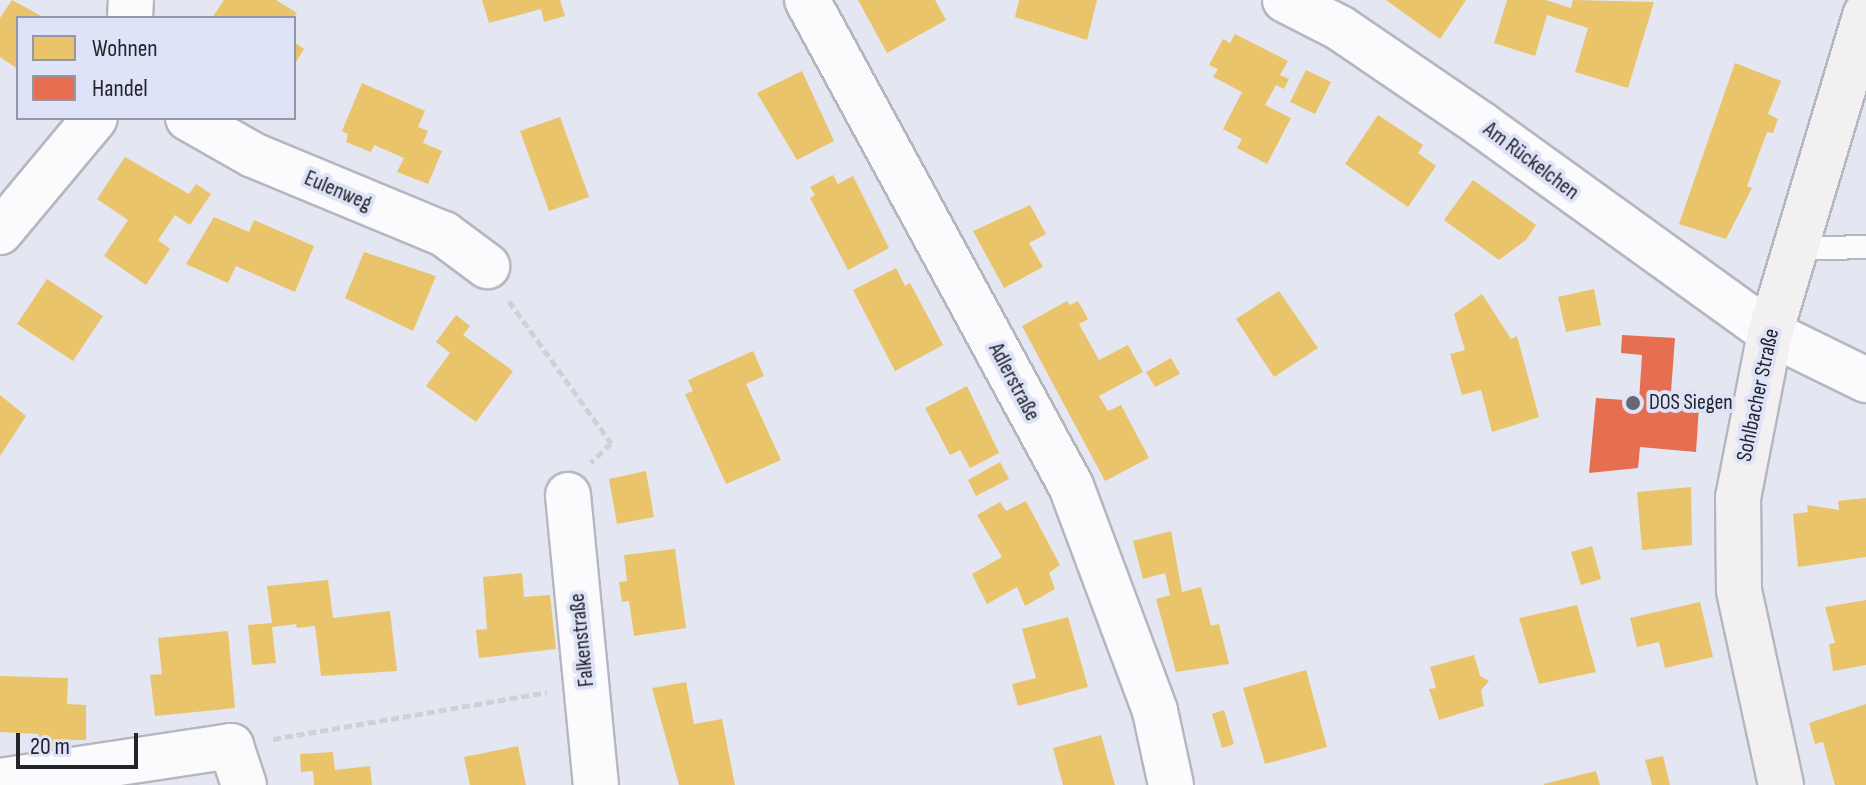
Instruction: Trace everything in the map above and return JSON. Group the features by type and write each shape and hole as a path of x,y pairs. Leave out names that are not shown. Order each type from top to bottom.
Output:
{"street":[{"name":"Adlerstraße","path":"807,0 1071,486 1155,711 1171,785"},
{"name":"Am Rückelchen","path":"1285,0 1340,28 1482,125 1770,333 1866,380"},
{"name":"Sohlbacher Straße","path":"1781,785 1739,590 1738,498 1770,333 1866,14"},
{"path":"0,232 93,120"},
{"name":"Eulenweg","path":"192,120 253,155 444,234 487,266"},
{"name":"Falkenstraße","path":"568,495 596,785"},
{"path":"0,781 237,765"}],"lane":[{"path":"1793,249 1866,247"}],"path":[{"path":"522,316 611,443"},
{"path":"237,765 587,685"}],"building: Wohnen":[{"path":"12,0 41,16 16,16 16,68 0,57 0,18"},
{"path":"224,0 276,0 297,13 295,16 213,16"},
{"path":"482,0 560,0 565,16 544,22 541,9 489,23"},
{"path":"858,0 935,0 946,20 887,53"},
{"path":"1019,0 1097,0 1087,40 1015,17"},
{"path":"1386,0 1466,0 1440,39"},
{"path":"1507,0 1545,0 1571,8 1573,0 1654,2 1628,88 1575,72 1588,28 1547,15 1535,56 1494,43"},
{"path":"1235,34 1288,61 1280,75 1289,79 1284,89 1276,85 1265,105 1291,118 1267,164 1237,148 1242,139 1223,129 1242,92 1213,77 1218,69 1209,65 1223,39 1230,43"},
{"path":"296,43 304,49 296,62"},
{"path":"1735,63 1781,81 1768,114 1778,119 1773,133 1767,132 1747,186 1752,188 1726,239 1679,224"},
{"path":"1306,70 1331,82 1315,114 1290,102"},
{"path":"802,71 834,141 797,160 757,93"},
{"path":"362,83 425,111 418,127 428,131 423,143 442,151 428,184 397,172 404,158 374,145 371,152 346,142 348,134 342,131"},
{"path":"1378,115 1423,145 1418,153 1436,166 1408,207 1345,164"},
{"path":"560,117 589,197 549,211 520,131"},
{"path":"125,157 189,194 196,184 211,194 190,225 175,215 158,240 170,249 146,285 104,256 128,220 97,199"},
{"path":"833,175 838,184 853,176 889,248 848,270 810,198 815,195 810,187"},
{"path":"1473,180 1536,225 1526,240 1499,260 1444,220"},
{"path":"1030,205 1046,234 1029,243 1043,267 1004,288 973,231"},
{"path":"214,217 249,232 254,220 314,246 295,292 236,266 228,283 186,264"},
{"path":"364,252 436,276 413,331 345,298"},
{"path":"896,268 905,286 910,283 943,345 895,371 853,290"},
{"path":"47,279 103,316 73,361 17,324"},
{"path":"1594,289 1601,325 1566,332 1558,297"},
{"path":"1279,291 1318,348 1274,377 1236,319"},
{"path":"1482,294 1511,339 1517,336 1539,417 1492,432 1481,390 1462,395 1450,354 1465,350 1454,314"},
{"path":"1067,301 1070,305 1078,301 1088,319 1079,324 1099,360 1128,345 1143,372 1099,396 1108,411 1121,405 1149,458 1105,481 1022,326"},
{"path":"456,315 470,326 463,335 513,371 476,422 426,386 450,353 436,342"},
{"path":"753,351 764,376 746,384 781,460 726,484 685,394 693,391 688,380"},
{"path":"1171,358 1180,374 1155,387 1146,372"},
{"path":"967,386 999,453 970,468 960,450 950,455 925,408"},
{"path":"0,395 26,416 0,456"},
{"path":"1000,462 1009,479 976,496 968,480"},
{"path":"646,471 654,517 617,524 609,479"},
{"path":"1691,487 1692,545 1642,550 1637,492"},
{"path":"1866,498 1866,557 1798,567 1793,514 1808,512 1807,505 1839,510 1838,501"},
{"path":"1026,501 1060,565 1049,573 1055,589 1025,606 1017,587 987,604 972,574 1002,557 977,515 1000,502 1006,511"},
{"path":"1171,531 1182,592 1201,587 1211,626 1219,624 1229,664 1176,672 1156,599 1170,595 1165,573 1143,579 1133,541"},
{"path":"1592,546 1601,579 1581,585 1571,552"},
{"path":"675,549 686,628 634,636 629,601 622,602 619,582 627,581 624,555"},
{"path":"522,573 524,597 550,595 556,649 479,658 476,630 487,629 483,577"},
{"path":"328,580 333,618 390,611 397,671 321,676 315,626 297,628 296,624 272,627 276,663 252,665 248,625 272,623 267,586"},
{"path":"1866,600 1866,665 1833,671 1829,644 1835,643 1825,607"},
{"path":"1700,602 1713,657 1665,668 1659,642 1637,647 1630,618"},
{"path":"1577,605 1596,672 1539,684 1519,618"},
{"path":"1068,617 1088,687 1018,706 1012,684 1036,678 1022,629"},
{"path":"228,631 235,708 155,716 150,675 162,674 158,638"},
{"path":"1474,655 1480,676 1489,681 1481,690 1484,706 1439,720 1429,689 1436,688 1430,667"},
{"path":"1306,670 1327,747 1265,764 1243,688"},
{"path":"0,676 68,678 67,704 86,705 86,740 66,740 65,747 39,744 38,734 0,732"},
{"path":"686,682 694,724 722,719 735,785 679,785 652,688"},
{"path":"1866,704 1866,785 1835,785 1823,742 1815,744 1809,723"},
{"path":"1224,710 1234,744 1222,748 1212,714"},
{"path":"1101,735 1115,785 1063,785 1053,748"},
{"path":"518,746 526,785 470,785 464,757"},
{"path":"333,752 335,770 370,766 372,785 314,785 313,771 301,772 300,754"},
{"path":"1663,756 1670,785 1652,785 1645,760"},
{"path":"1596,771 1600,785 1544,785 1544,784"}],"building: Handel":[{"name":"DOS Siegen","path":"1622,335 1675,338 1670,405 1699,407 1696,452 1640,447 1638,468 1589,473 1596,398 1639,401 1642,355 1621,353"}],"place":[{"name":"DOS Siegen","path":"1633,403"}]}
